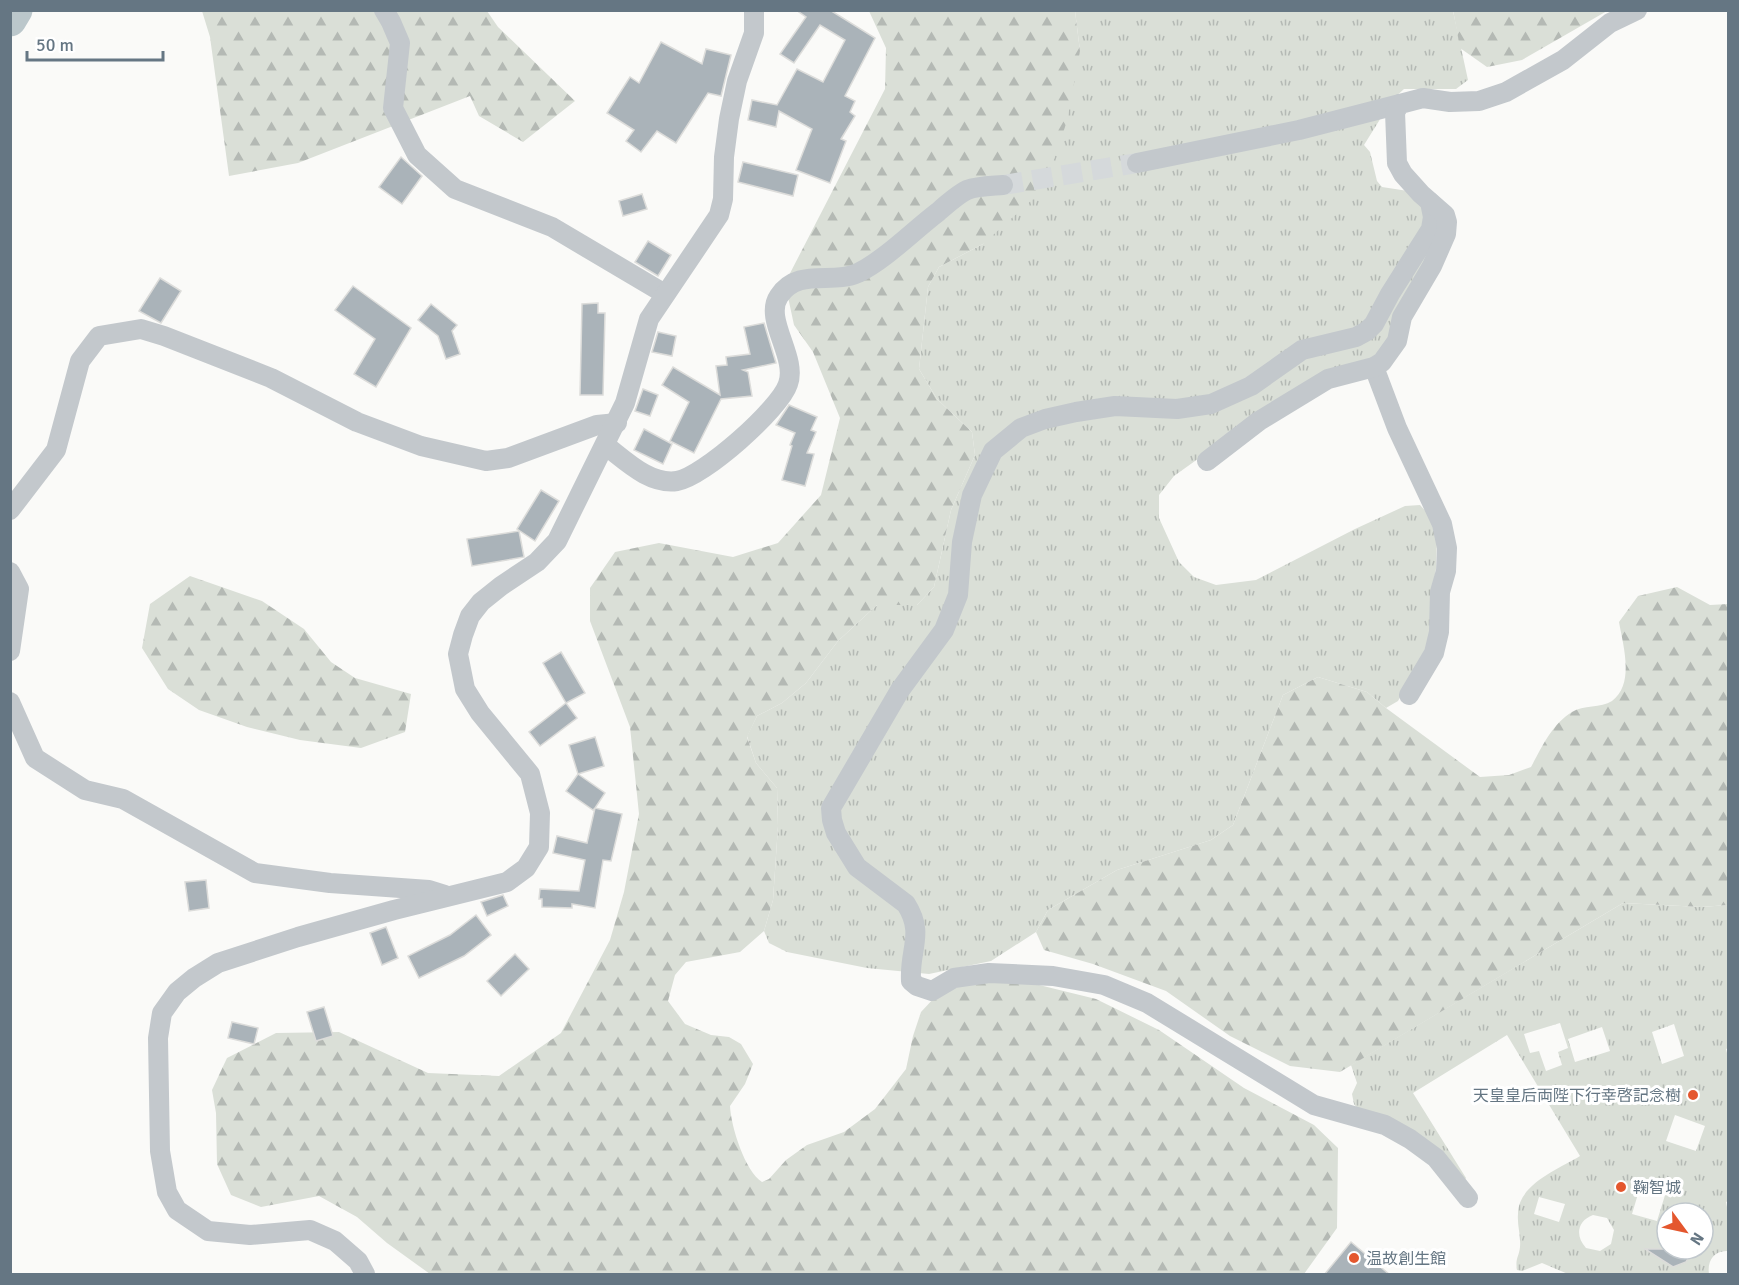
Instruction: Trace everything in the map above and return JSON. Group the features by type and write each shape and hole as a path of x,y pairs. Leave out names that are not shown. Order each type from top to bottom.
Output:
{"street":[{"path":"384,10 392,22 400,44 393,108 417,155 455,189 552,228 665,294"},
{"path":"365,1275 358,1261 335,1241 310,1230 250,1235 208,1231 177,1210 166,1192 160,1151 158,1038 162,1013 177,992 218,963 394,910 507,882 526,868 539,847 540,813 530,774 480,713 465,689 458,654 470,616 481,602 537,562 557,541 617,423 649,319 719,215 723,199 724,157 729,119 737,81 754,33 754,10"},
{"path":"1137,163 1299,130 1422,98 1450,102 1479,101 1506,92 1563,60 1610,23 1637,10"},
{"path":"1207,461 1259,421 1328,379 1374,368 1382,362 1397,341 1402,317 1432,266 1446,234 1447,222 1445,215 1403,174 1396,163 1395,112 1400,104"},
{"path":"605,445 636,469 657,479 678,481 699,471 727,451 762,420 779,400 789,383 791,367 776,317 776,302 789,284 801,279 850,277 868,268 968,190 1004,185"},
{"path":"1430,202 1433,217 1431,229 1374,324 1367,331 1356,337 1302,350 1251,386 1211,404 1177,409 1115,406 1074,412 1021,428 993,451 972,495 962,542 958,595 944,630 900,690 831,808 832,820 841,842 857,867 906,904 911,912 916,924 916,940 910,969 911,981 917,986 932,991 954,978 989,973 1053,976 1104,985 1147,1003 1314,1106 1385,1125 1410,1139 1436,1158 1468,1198"},
{"path":"10,510 56,450 80,361 99,336 141,329 271,378 357,422 421,446 486,461 508,458 597,425 617,423"},
{"path":"1374,368 1397,428 1442,524 1447,548 1446,571 1440,592 1439,632 1434,653 1409,695"},
{"path":"10,572 19,589 10,651"},
{"path":"10,702 35,758 85,790 123,800 255,873 330,883 429,890 450,896"}],"green space":[{"path":"1453,10 1607,11 1522,60 1487,67 1460,48"},
{"path":"202,11 487,11 498,27 575,101 523,142 479,116 470,96 298,163 229,176 210,37"},
{"path":"869,11 1075,11 1080,51 1067,121 1044,189 983,244 939,267 928,287 919,369 937,399 972,432 975,455 951,510 934,587 917,605 877,605 838,641 806,683 782,703 757,716 747,737 756,763 777,788 778,826 773,900 764,931 740,952 686,962 675,975 668,1001 685,1024 711,1035 729,1037 741,1044 753,1064 745,1084 730,1106 740,1148 750,1168 762,1182 769,1179 786,1160 807,1145 844,1132 875,1109 906,1069 921,1012 935,997 957,985 991,980 1027,982 1096,999 1159,1030 1244,1088 1314,1125 1338,1148 1337,1228 1304,1274 430,1274 387,1243 357,1217 319,1196 261,1207 231,1195 217,1164 216,1113 212,1090 227,1058 276,1033 339,1032 428,1073 499,1076 561,1033 610,940 624,892 639,814 630,727 590,621 590,588 615,552 659,543 733,557 778,543 821,495 840,418 813,352 794,325 785,283 885,89 886,48"},
{"path":"1075,11 1453,11 1468,80 1456,89 1404,89 1392,100 1364,145 1370,152 1377,181 1382,187 1408,191 1441,222 1388,346 1380,356 1202,456 1174,476 1159,495 1159,518 1179,562 1194,577 1216,585 1256,580 1405,506 1420,505 1430,516 1437,539 1427,649 1398,701 1386,708 1367,692 1318,677 1283,695 1233,825 1211,840 1117,870 1048,910 1036,932 991,961 929,974 867,968 787,952 769,943 764,931 773,900 778,826 777,788 756,763 747,736 757,716 782,703 806,683 838,641 877,605 917,605 934,587 951,510 975,455 972,432 937,399 919,369 928,287 939,267 983,244 1080,51"},
{"path":"190,576 262,601 304,629 331,662 355,678 411,694 405,732 361,748 300,740 247,727 199,710 168,689 142,648 150,604"},
{"path":"1677,587 1710,605 1728,604 1728,905 1701,907 1623,903 1340,1072 1290,1066 1230,1036 1166,991 1093,964 1044,950 1036,932 1048,910 1117,870 1211,840 1233,825 1283,695 1318,677 1367,692 1480,777 1509,775 1531,767 1548,736 1565,717 1576,710 1608,703 1619,694 1623,685 1626,664 1619,622 1638,596"},
{"path":"1623,903 1701,907 1728,905 1728,1048 1726,1049 1728,1057 1728,1201 1726,1202 1728,1251 1715,1254 1715,1201 1663,1201 1666,1192 1641,1184 1632,1214 1655,1220 1655,1261 1710,1261 1709,1274 1568,1274 1542,1263 1522,1271 1517,1270 1516,1263 1520,1250 1518,1214 1520,1203 1532,1186 1551,1172 1580,1156 1507,1035 1413,1093 1466,1178 1464,1181 1360,1112 1354,1104 1352,1094 1357,1083 1351,1065","holes":["1560,1023 1568,1048 1558,1052 1562,1065 1546,1071 1539,1051 1530,1053 1524,1034","1674,1024 1684,1056 1662,1064 1652,1032","1602,1027 1610,1051 1575,1062 1568,1039","1675,1115 1705,1126 1696,1151 1666,1141","1539,1197 1565,1204 1559,1222 1534,1214","1593,1215 1607,1218 1614,1230 1611,1244 1600,1251 1586,1248 1580,1239 1579,1229"]}],"building":[{"path":"796,10 830,10 875,38 845,96 855,101 850,112 855,116 841,139 846,141 830,183 796,170 812,129 779,111 776,127 748,120 752,100 777,105 797,69 823,82 845,40 820,25 794,63 780,54 806,17"},
{"path":"661,42 702,64 706,49 731,55 721,96 708,93 676,143 657,131 641,152 626,141 634,130 607,113 630,77 639,83"},
{"path":"401,157 422,176 402,204 379,187"},
{"path":"743,162 798,175 793,196 738,182"},
{"path":"642,194 647,209 623,216 619,201"},
{"path":"648,241 671,255 658,276 635,262"},
{"path":"160,278 181,291 161,323 139,311"},
{"path":"353,286 411,328 376,387 354,374 375,339 335,310"},
{"path":"598,303 598,313 605,313 603,395 580,395 582,304"},
{"path":"431,304 457,325 452,331 460,354 446,359 438,336 418,320"},
{"path":"764,323 776,363 743,370 748,372 752,396 721,399 694,453 670,441 689,402 662,385 673,367 720,395 716,366 727,365 726,357 750,354 744,327"},
{"path":"658,332 676,336 672,356 652,352"},
{"path":"643,389 658,395 650,416 635,411"},
{"path":"789,405 817,417 811,430 816,432 807,453 814,454 805,486 782,480 795,433 776,425"},
{"path":"644,429 672,444 663,464 634,450"},
{"path":"541,490 559,501 535,541 517,529"},
{"path":"519,531 524,557 472,566 467,539"},
{"path":"561,652 585,693 566,703 543,663"},
{"path":"566,703 577,718 540,746 529,732"},
{"path":"595,737 604,766 578,774 569,745"},
{"path":"578,774 605,793 593,810 566,791"},
{"path":"595,808 622,814 611,861 603,860 595,908 572,904 572,908 542,907 542,899 539,899 540,889 579,891 585,860 553,853 557,836 587,843"},
{"path":"206,880 209,908 189,911 185,882"},
{"path":"503,895 508,906 487,916 481,902"},
{"path":"476,915 491,935 464,956 419,978 408,956 450,935"},
{"path":"386,927 398,958 382,965 370,933"},
{"path":"515,954 529,969 501,996 487,981"},
{"path":"324,1007 333,1036 316,1041 307,1012"},
{"path":"232,1022 258,1028 254,1044 228,1038"},
{"name":"温故創生館","path":"1351,1242 1390,1275 1324,1275"},
{"path":"1645,1249 1655,1249 1655,1255"},
{"path":"1664,1261 1687,1261 1686,1262 1673,1267"}],"waterway":[{"path":"10,20 16,10"}],"tunnel":[{"path":"1003,185 1137,163"}],"place":[{"name":"天皇皇后両陛下行幸啓記念樹","path":"1693,1095"},
{"name":"鞠智城","path":"1621,1187"},
{"name":"温故創生館","path":"1354,1258"}]}
